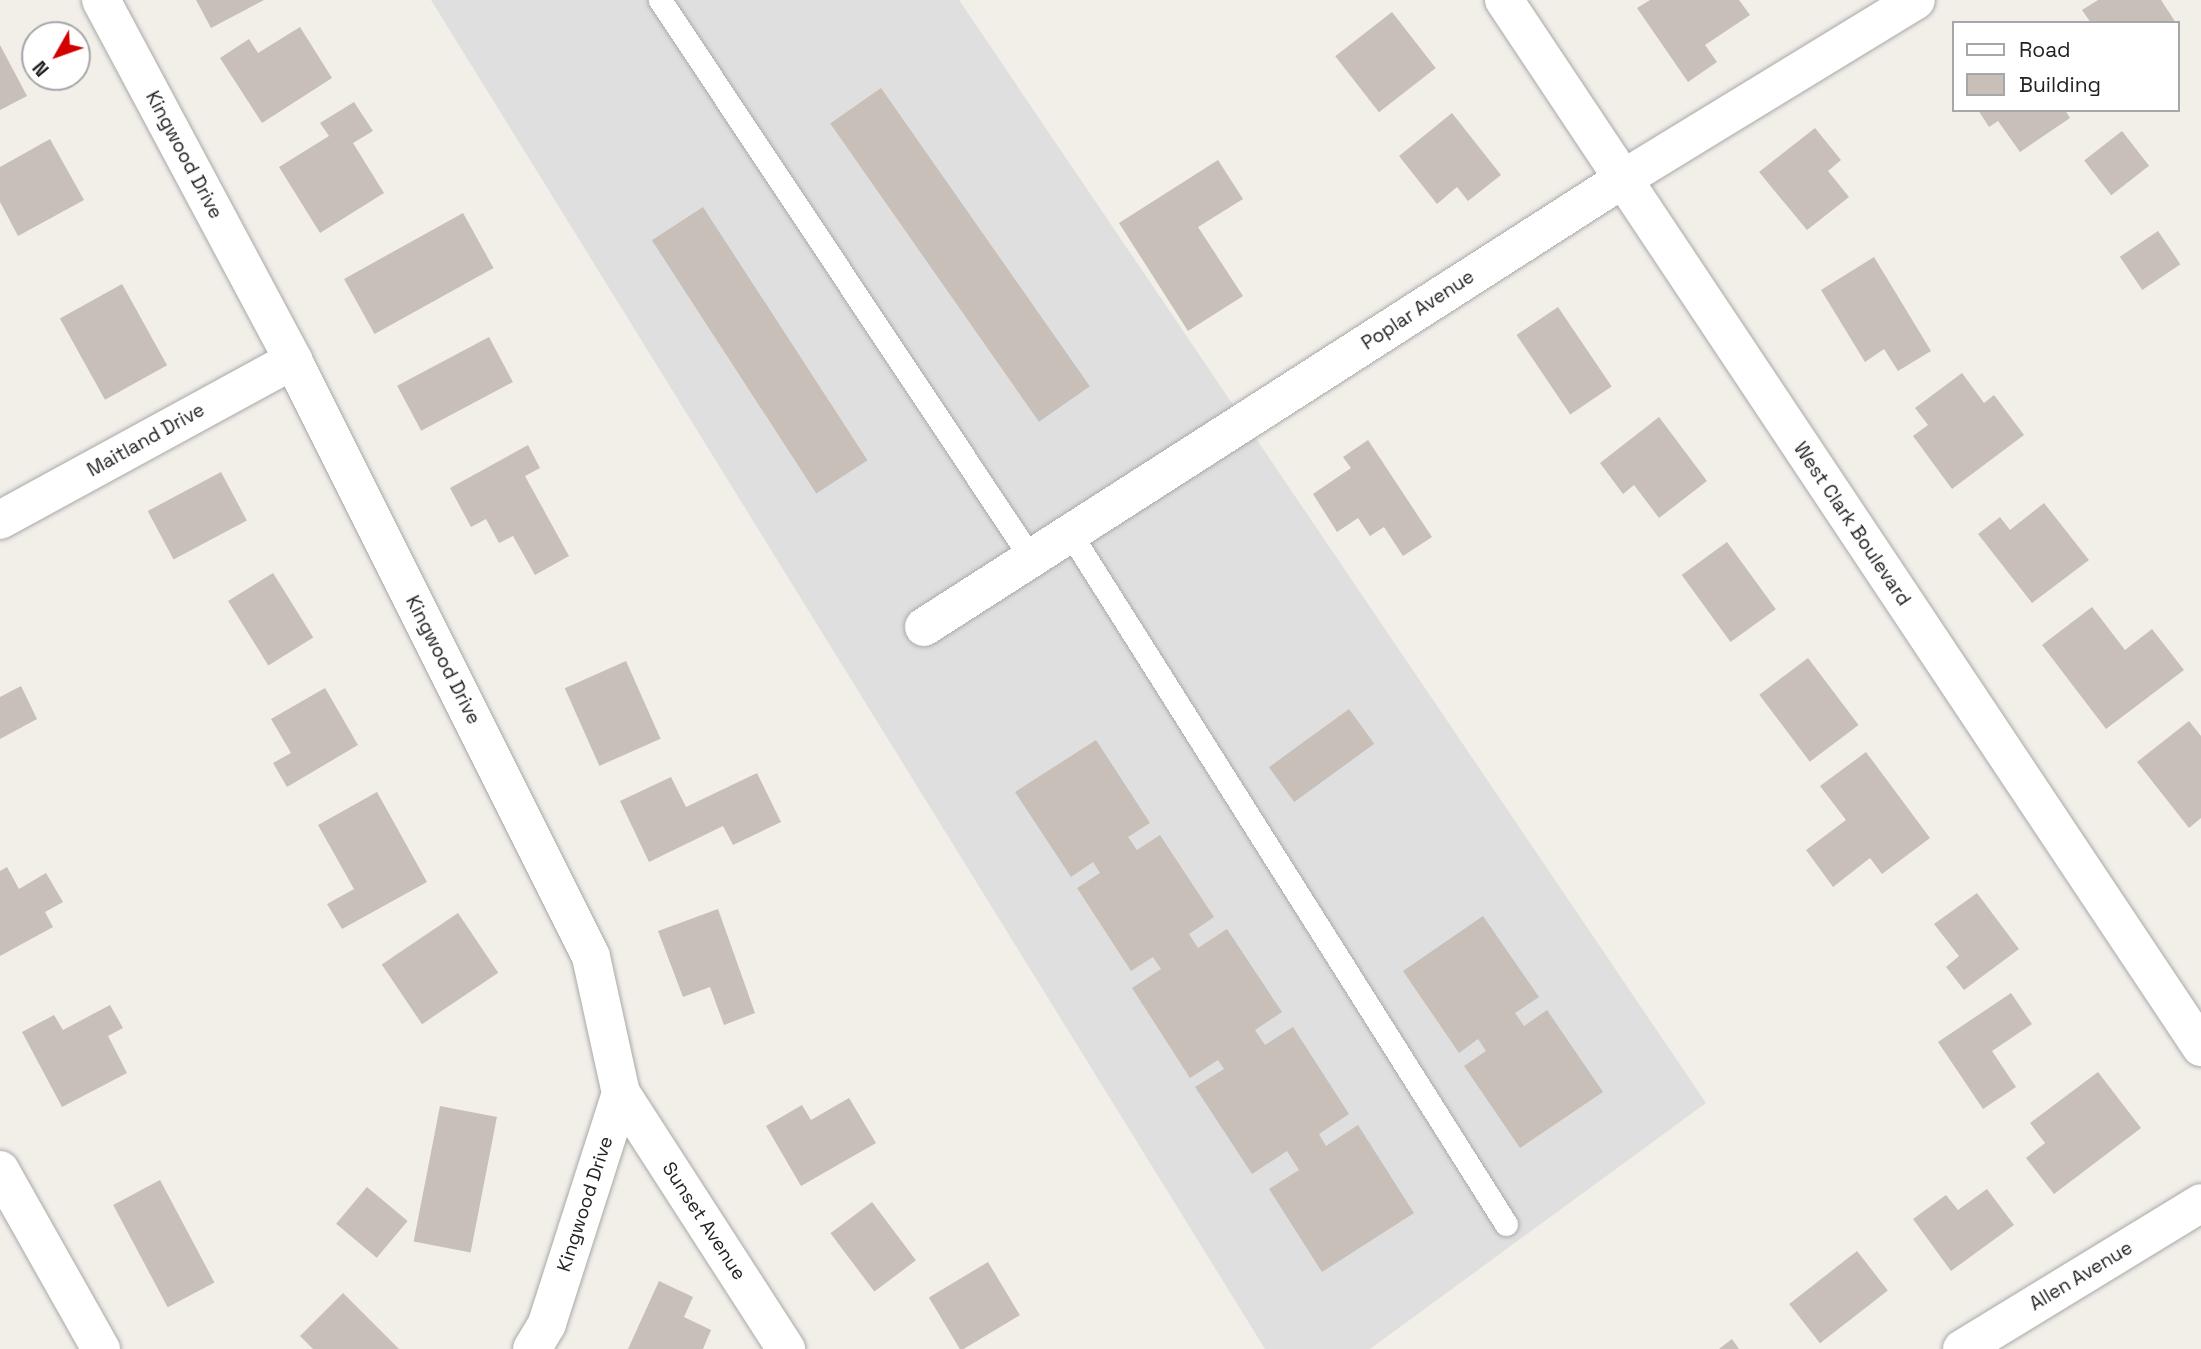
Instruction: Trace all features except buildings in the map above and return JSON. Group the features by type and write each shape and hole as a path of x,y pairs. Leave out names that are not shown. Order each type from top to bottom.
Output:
{"street":[{"name":"Kingwood Drive","path":"101,0 293,360 591,957 621,1093 547,1324 532,1349"},
{"name":"West Clark Boulevard","path":"1504,0 2201,1047"},
{"name":"Poplar Avenue","path":"924,627 1623,179 1916,0"},
{"name":"Maitland Drive","path":"0,520 293,360"},
{"name":"Sunset Avenue","path":"621,1093 786,1349"},
{"path":"0,1170 101,1349"},
{"name":"Allen Avenue","path":"1962,1349 2201,1203"}],"lane":[{"path":"660,0 1031,558"},
{"path":"1070,533 1506,1224"}],"shaded area":[{"path":"431,0 959,0 1706,1103 1370,1349 1265,1349"}]}
